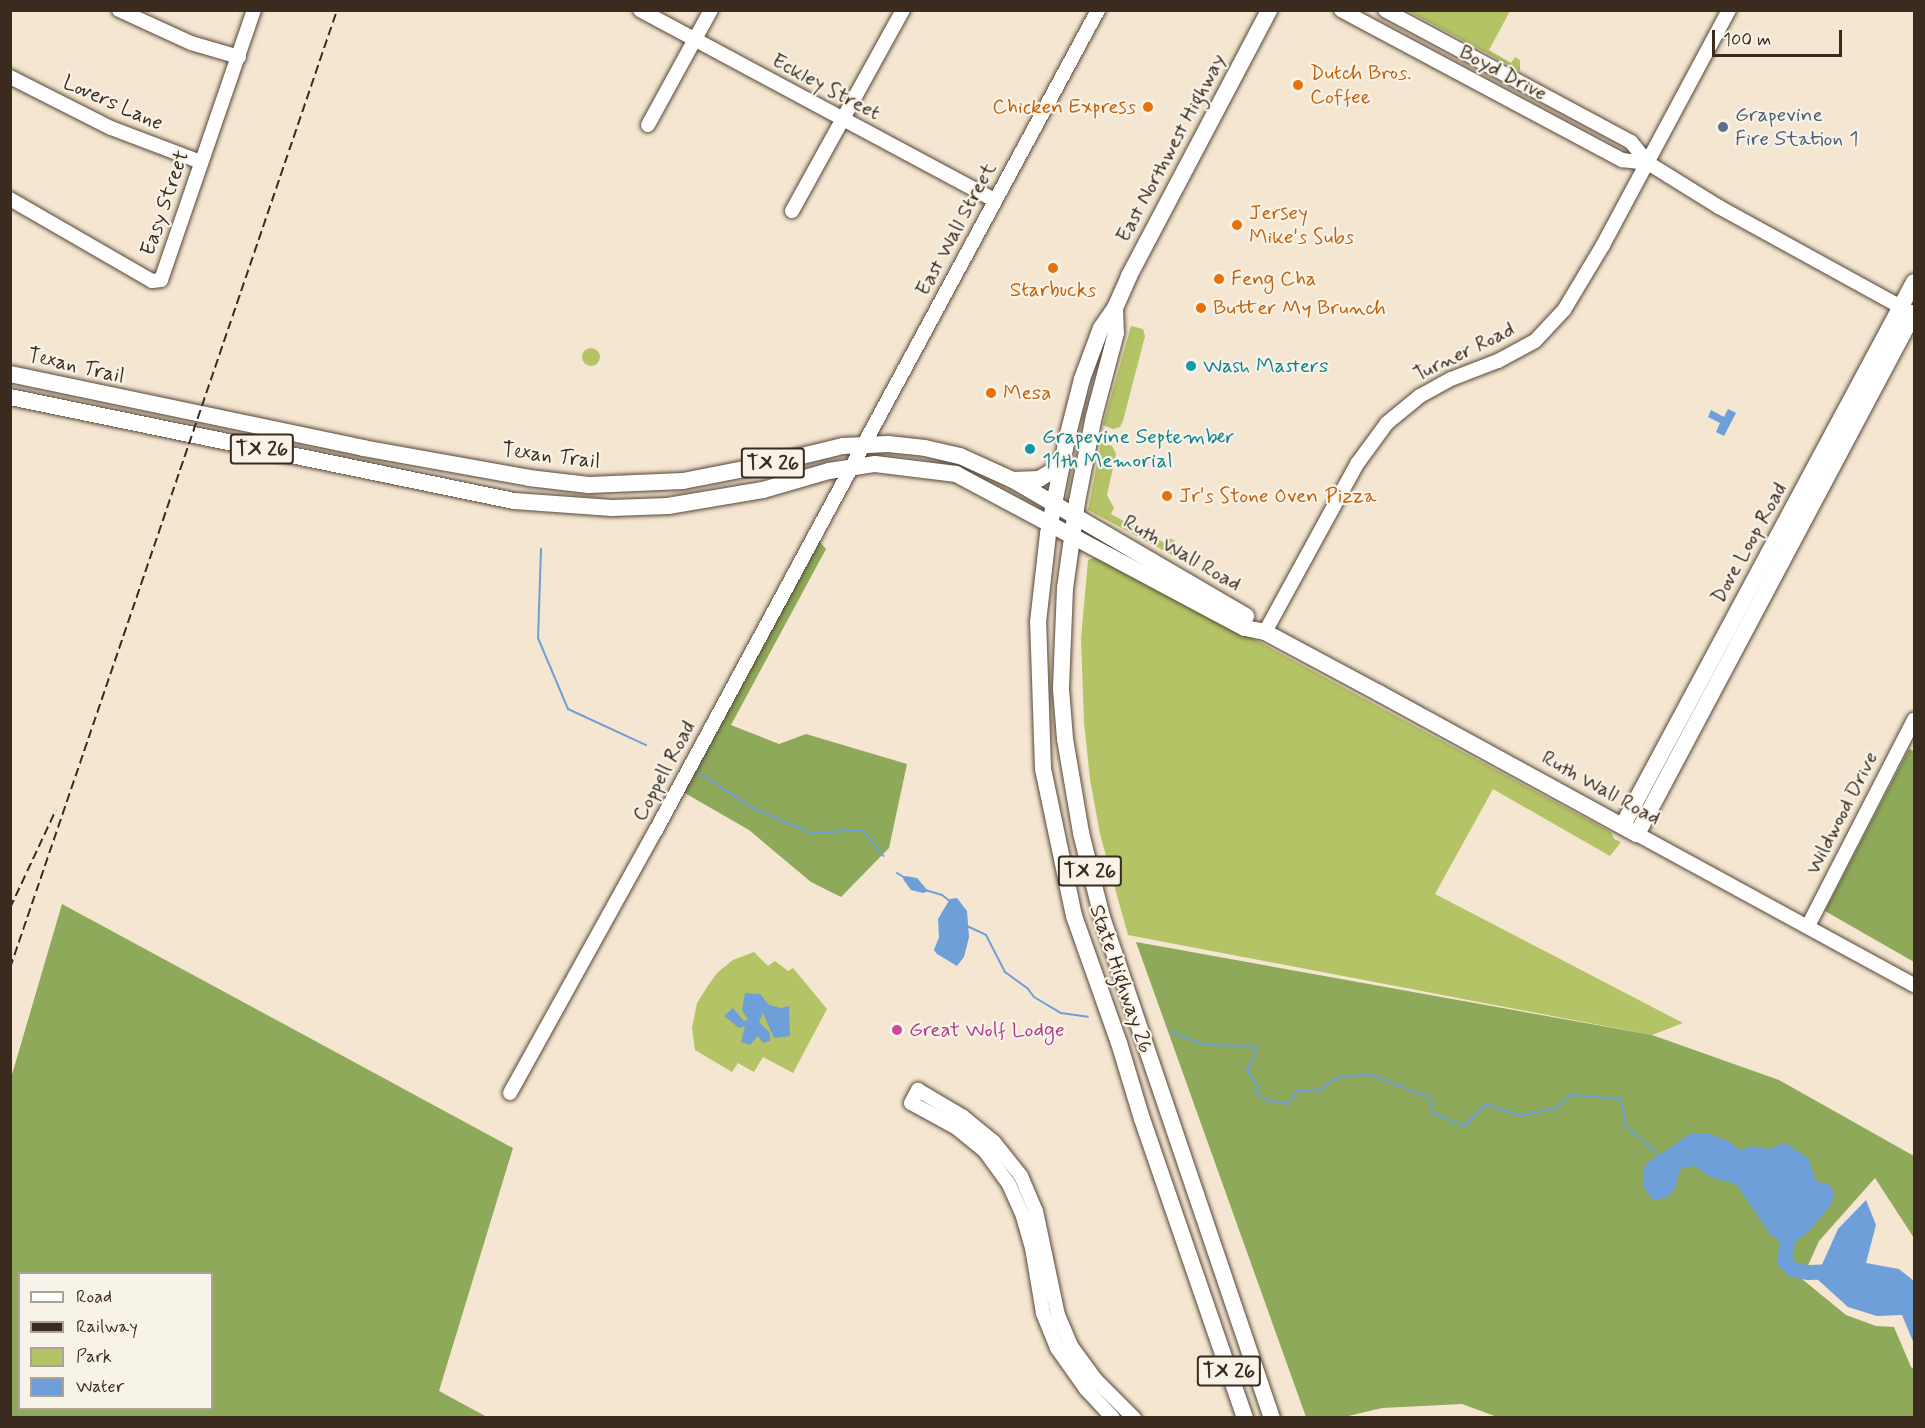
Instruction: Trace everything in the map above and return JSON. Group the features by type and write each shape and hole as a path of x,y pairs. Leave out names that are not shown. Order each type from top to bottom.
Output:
{"main road":[{"name":"East Northwest Highway","path":"1053,504 1082,379 1101,328 1115,308 1129,276 1269,10"},
{"name":"Dove Loop Road","path":"1630,830 1821,472 1911,312 1914,282"},
{"name":"East Northwest Highway","path":"1074,518 1097,399 1116,333 1115,308"},
{"name":"Texan Trail","path":"10,374 88,393 363,448 502,474 588,485 683,481 765,465 843,446 925,448 960,456 1012,480 1074,518"},
{"name":"Texan Trail","path":"10,397 462,492 514,501 589,507 635,507 695,501 762,490 850,467 884,464 956,474 1073,535"},
{"path":"1012,480 1040,479 1054,470 1064,455"},
{"path":"588,485 589,507"},
{"name":"State Highway 26","path":"1053,504 1038,622 1043,769 1050,812 1074,916 1244,1416"},
{"name":"TX 26","path":"1024,509 1038,531 1043,554 1043,570"},
{"name":"Ruth Wall Road","path":"1074,518 1202,588 1252,620 1264,633"},
{"name":"State Highway 26","path":"1074,518 1065,588 1061,689 1065,739 1081,833 1102,918 1272,1418"},
{"name":"Ruth Wall Road","path":"1073,535 1245,628 1264,633 1630,830"},
{"path":"1065,588 1083,555 1099,549"},
{"path":"1137,1100 1161,1093"}],"street":[{"path":"119,10 191,43 238,57"},
{"name":"Easy Street","path":"10,199 158,286 168,264 254,10"},
{"name":"Eckley Street","path":"640,10 994,201"},
{"path":"648,125 711,10"},
{"path":"792,211 903,10"},
{"name":"East Wall Street","path":"850,467 1098,10"},
{"name":"Boyd Drive","path":"1341,10 1622,160 1648,163"},
{"name":"Boyd Drive","path":"1385,10 1631,142 1648,163 1719,207 1911,312"},
{"name":"Turner Road","path":"1264,633 1368,446 1393,417 1420,396 1451,379 1498,361 1534,341 1564,310 1604,245 1729,10"},
{"name":"Lovers Lane","path":"10,77 111,128 201,162"},
{"path":"1520,106 1521,84"},
{"path":"1520,106 1538,93"},
{"name":"Coppell Road","path":"510,1093 656,830 850,467"},
{"name":"Wildwood Drive","path":"1808,926 1914,720"},
{"name":"Ruth Wall Road","path":"1630,830 1914,985"},
{"path":"1113,1418 1086,1389 1057,1348 1042,1313 1032,1248 1023,1216 1008,1182 985,1151 957,1128 911,1103 918,1090 962,1116 986,1136 1021,1176 1036,1211 1058,1314 1071,1346 1096,1380 1134,1418"}],"green space":[{"path":"1408,11 1510,11 1489,50 1511,63 1515,57 1520,60 1520,71"},
{"path":"1131,326 1143,329 1145,336 1123,421 1120,427 1113,429 1103,425"},
{"path":"591,348 599,353 600,357 595,365 591,366 583,361 582,357 587,349"},
{"path":"1101,443 1112,446 1116,454 1107,495 1114,508 1111,514 1165,543 1169,538 1174,540 1178,549 1174,556 1088,510"},
{"path":"819,541 826,549 731,725 779,744 806,734 907,764 889,848 841,897 811,882 749,830 683,792"},
{"path":"1097,557 1104,558 1611,832 1614,839 1621,842 1610,856 1493,789 1435,894 1683,1023 1652,1035 1128,935 1100,834 1090,779 1084,722 1081,639 1088,560"},
{"path":"1909,749 1914,751 1914,962 1825,911"},
{"path":"62,904 513,1148 439,1391 487,1417 11,1417 11,1078"},
{"path":"1136,942 1652,1035 1779,1080 1914,1156 1914,1238 1875,1178 1819,1241 1802,1279 1846,1315 1876,1326 1894,1327 1911,1367 1914,1369 1914,1417 1500,1418 1462,1404 1382,1408 1344,1417 1306,1417"},
{"path":"754,952 768,966 775,961 788,971 793,968 827,1009 793,1073 763,1057 754,1072 738,1063 732,1072 695,1050 692,1028 697,1003 718,972 733,960"}],"water":[{"path":"1728,409 1736,413 1724,436 1716,432 1720,423 1708,417 1711,410 1724,417"},
{"path":"905,876 917,878 928,891 923,893 911,890 903,879"},
{"path":"957,898 967,911 969,937 964,957 957,966 934,950 939,937 938,919 950,899"},
{"path":"745,993 760,994 769,1005 781,1008 789,1006 790,1036 774,1038 763,1013 759,1022 770,1033 770,1041 763,1043 758,1036 750,1045 741,1042 745,1026 739,1028 724,1016 733,1008 744,1021 748,1020 742,1010"},
{"path":"1708,1133 1732,1143 1738,1150 1753,1146 1769,1149 1785,1143 1808,1158 1816,1181 1830,1185 1834,1194 1831,1205 1807,1233 1793,1243 1783,1244 1770,1234 1736,1184 1710,1177 1695,1166 1681,1168 1674,1190 1668,1197 1653,1200 1644,1188 1643,1169 1647,1163 1690,1134"},
{"path":"1866,1200 1876,1225 1866,1263 1899,1269 1914,1281 1914,1344 1902,1315 1877,1316 1848,1307 1816,1278 1838,1229"}],"waterway":[{"path":"541,549 538,638 568,709 646,745"},
{"path":"697,771 753,808 810,833 863,830 883,856"},
{"path":"897,873 905,878"},
{"path":"925,890 942,895 951,902"},
{"path":"967,926 986,935 1005,972 1028,989 1034,997 1061,1013 1088,1017"},
{"path":"1170,1032 1205,1045 1255,1046 1256,1052 1247,1071 1259,1087 1255,1093 1267,1100 1289,1104 1297,1090 1321,1090 1336,1078 1368,1074 1431,1098 1432,1113 1464,1126 1486,1104 1520,1116 1556,1108 1571,1095 1621,1099 1625,1125 1658,1154"},
{"path":"1790,1225 1784,1260 1792,1269 1808,1272 1837,1271"}],"railway":[{"path":"10,968 337,10"},
{"path":"10,908 56,810"}],"place":[{"name":"Dutch Bros. Coffee","path":"1298,85"},
{"name":"Chicken Express","path":"1148,107"},
{"name":"Grapevine Fire Station 1","path":"1723,127"},
{"name":"Jersey Mike's Subs","path":"1237,225"},
{"name":"Starbucks","path":"1053,268"},
{"name":"Feng Cha","path":"1219,279"},
{"name":"Butter My Brunch","path":"1201,308"},
{"name":"Wash Masters","path":"1191,366"},
{"name":"Mesa","path":"991,393"},
{"name":"Grapevine September 11th Memorial","path":"1030,449"},
{"name":"Jr's Stone Oven Pizza","path":"1167,496"},
{"name":"Great Wolf Lodge","path":"897,1030"}]}
